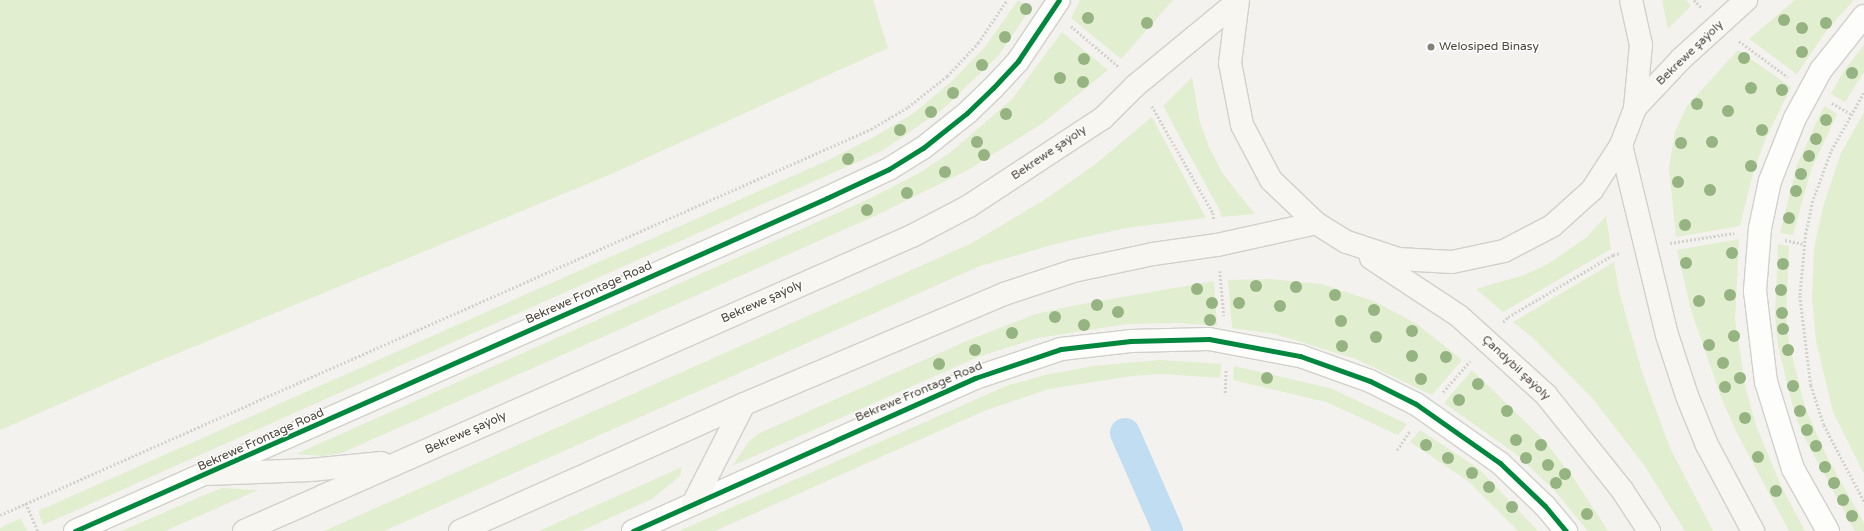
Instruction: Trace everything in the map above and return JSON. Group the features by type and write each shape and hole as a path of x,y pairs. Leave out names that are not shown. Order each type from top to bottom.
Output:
{"main road":[{"path":"1238,1 1230,63 1242,125 1271,180 1316,223 1347,242 1398,259 1452,262 1504,251 1552,226 1592,190 1622,145 1635,108 1641,45 1631,0"},
{"name":"Bekrewe şaýoly","path":"1635,108 1681,59 1746,0"},
{"name":"Bekrewe şaýoly","path":"244,531 912,236 969,206 1103,118 1135,86 1238,1"},
{"path":"1622,145 1667,335 1687,396 1708,445 1753,531"},
{"path":"460,531 744,404 955,314 1066,273 1153,254 1217,245 1316,223"},
{"name":"Çandybil şaýoly","path":"1347,242 1459,316 1488,340 1546,395 1585,441 1622,490 1649,531"},
{"path":"692,504 744,404"},
{"path":"207,474 310,470 401,462"}],"street":[{"name":"Bekrewe Frontage Road","path":"75,531 820,202 888,169 923,148 977,103 1018,61 1055,6"},
{"path":"1828,531 1793,469 1766,382 1755,291 1759,235 1770,181 1795,118 1821,70 1864,16"},
{"name":"Bekrewe Frontage Road","path":"633,531 975,378 1061,349 1131,341 1209,339 1300,356 1370,381 1427,411 1500,463 1545,506 1566,531"}],"path":[{"path":"0,515 871,129 908,107 947,76 978,43 1007,0"},
{"path":"1694,0 1743,45 1810,90 1851,114"},
{"path":"1055,6 1117,64 1158,112 1213,213 1226,342 1225,392"},
{"path":"1864,93 1851,114 1822,174 1813,201 1804,244 1800,296 1811,385 1824,425 1864,501"},
{"path":"1397,450 1427,411 1508,317 1613,255 1740,232 1804,244"},
{"path":"26,503 38,531"}],"green space":[{"path":"0,0 873,0 888,48 609,175 147,366 0,430"},
{"path":"1018,0 1031,8 998,56 943,109 882,151 43,525 38,511 824,162 874,137 914,113 953,80 985,47"},
{"path":"1080,0 1173,0 1121,59 1071,18"},
{"path":"1662,0 1686,0 1691,6 1668,29"},
{"path":"1795,0 1854,0 1827,30 1797,74 1749,39"},
{"path":"1062,32 1108,70 1043,123 968,170 879,214 342,453 323,456 296,454 871,198 921,172 951,152 1012,99"},
{"path":"1864,45 1864,72 1845,102 1831,94 1843,72"},
{"path":"1738,50 1791,87 1765,140 1753,174 1740,226 1676,237 1669,168 1675,132 1687,106"},
{"path":"1192,77 1200,123 1210,149 1223,174 1255,214 1221,217 1220,211 1163,106"},
{"path":"1824,106 1837,114 1811,170 1793,235 1780,233 1797,165"},
{"path":"1864,112 1864,474 1833,412 1816,341 1812,297 1814,248 1823,207 1841,153"},
{"path":"1152,117 1206,218 1126,228 1063,242 980,266 384,531 324,531 972,243 1044,200 1093,166"},
{"path":"1606,216 1611,249 1503,312 1476,289 1524,275 1548,264 1587,237"},
{"path":"1739,239 1735,320 1746,389 1756,426 1781,486 1805,531 1789,531 1738,435 1722,400 1691,310 1677,250"},
{"path":"1778,244 1789,246 1786,315 1789,343 1805,407 1827,457 1864,523 1864,531 1855,531 1802,433 1794,411 1778,346 1775,316"},
{"path":"1614,262 1619,291 1642,372 1670,448 1713,531 1685,531 1644,465 1593,399 1532,337 1513,322"},
{"path":"1270,279 1321,284 1374,301 1417,324 1462,360 1432,395 1356,359 1275,334 1232,328 1228,280"},
{"path":"1214,281 1217,326 1181,323 1127,324 1038,338 978,357 732,466 750,440 760,433 969,340 1033,315 1066,307"},
{"path":"1160,360 1221,364 1220,378 1161,374 1132,376 1049,389 984,411 715,531 679,531 1006,386 1045,375 1093,366"},
{"path":"1234,366 1330,388 1407,424 1398,435 1326,402 1233,380"},
{"path":"1472,370 1543,439 1575,480 1608,531 1588,531 1555,491 1516,454 1444,403"},
{"path":"1420,430 1479,469 1538,531 1518,531 1468,481 1410,442"},
{"path":"682,467 680,476 652,499 581,531 539,531"},
{"path":"221,488 258,490 165,531 121,531"},
{"path":"21,518 27,531 0,531 0,528"}],"waterway":[{"path":"1125,433 1168,531"}],"cycle path":[{"path":"75,531 827,198 889,169 923,148 967,113 993,88 1018,61 1059,0"},
{"path":"633,531 975,378 1061,349 1131,341 1209,339 1300,356 1370,381 1416,404 1500,463 1545,506 1566,531"}],"place":[{"name":"Welosiped Binasy","path":"1431,47"}]}
